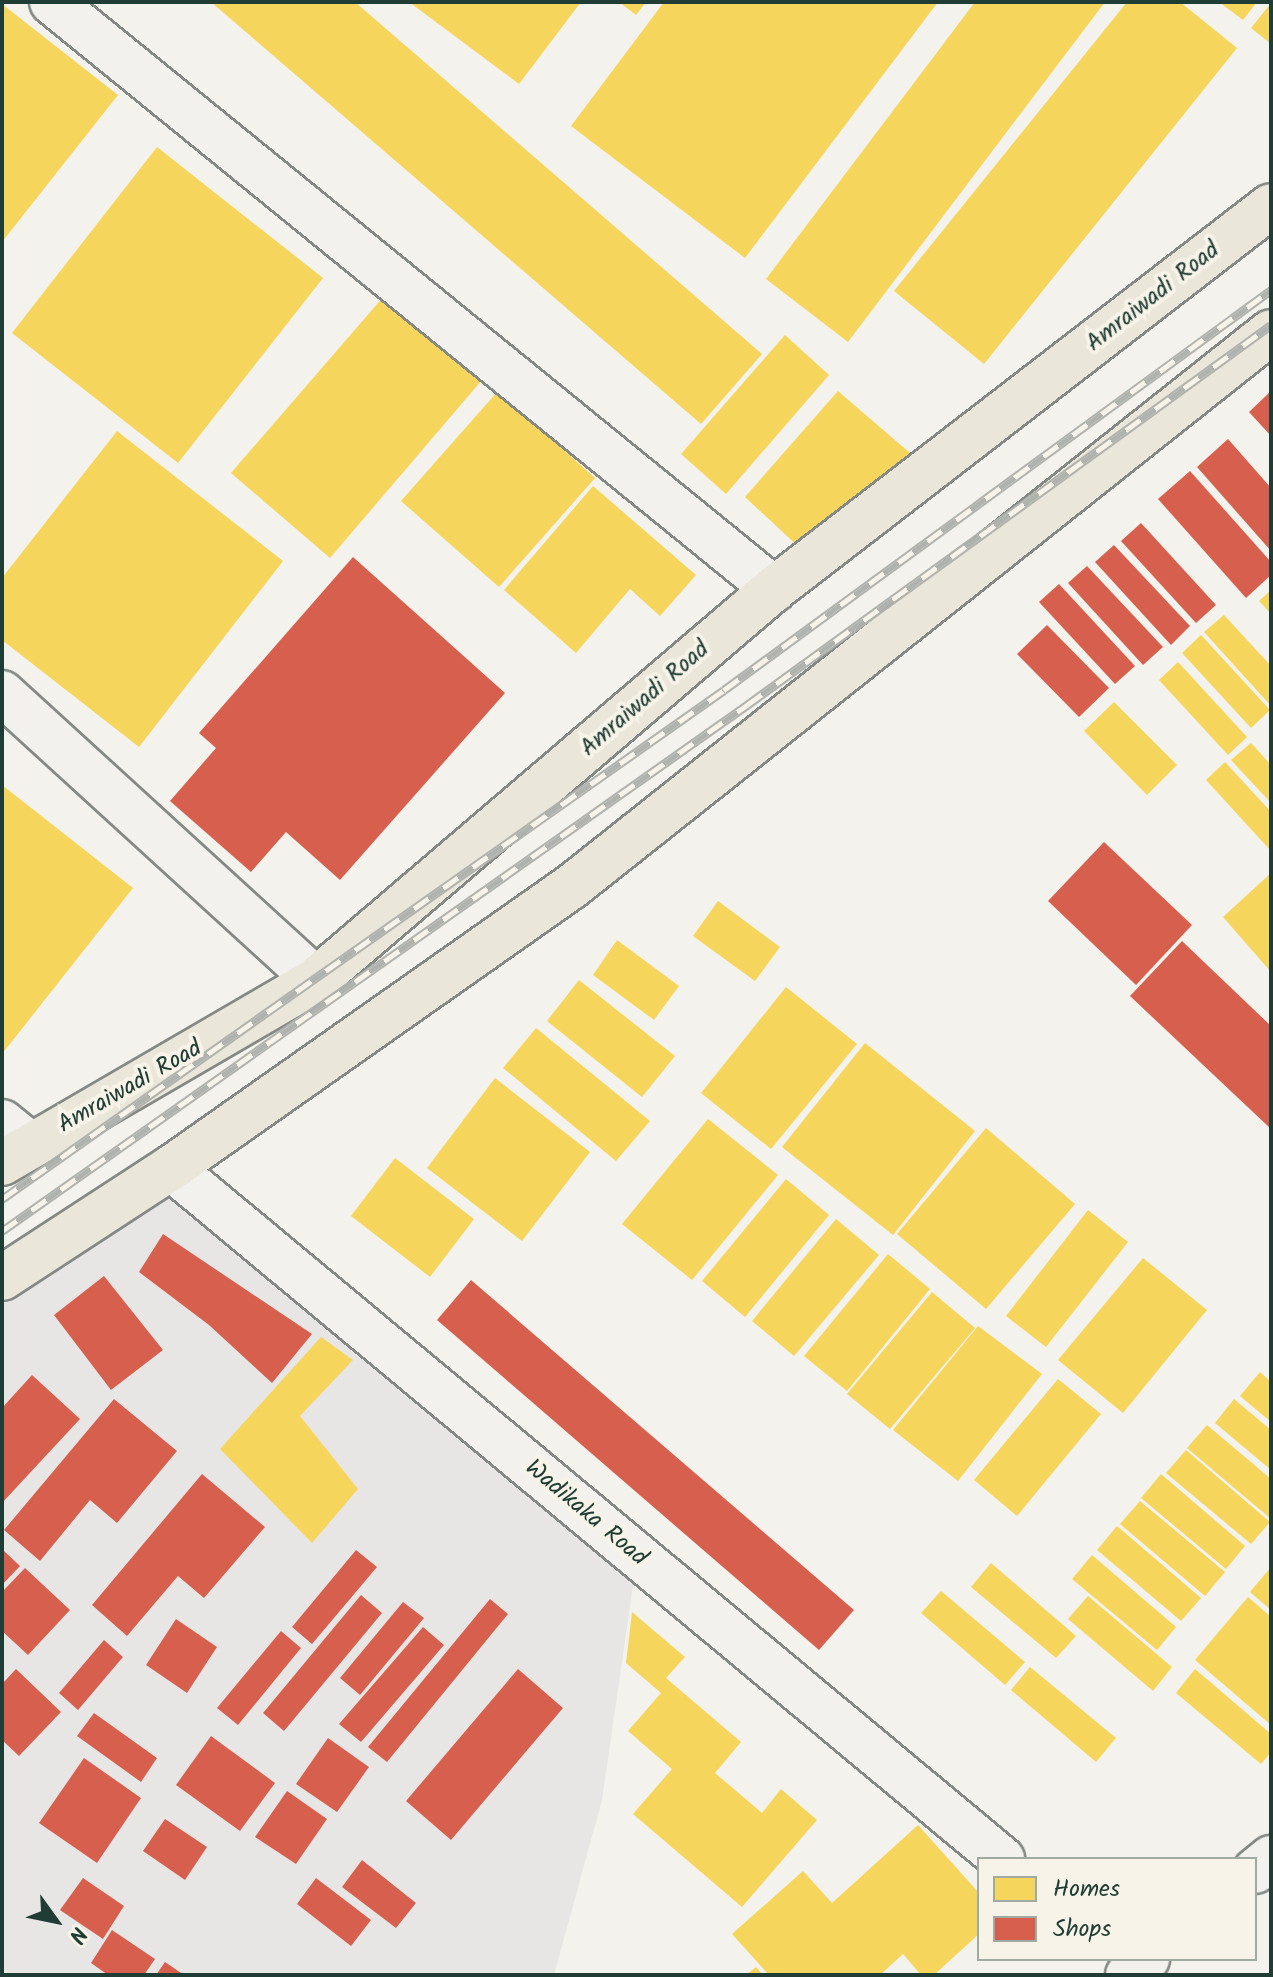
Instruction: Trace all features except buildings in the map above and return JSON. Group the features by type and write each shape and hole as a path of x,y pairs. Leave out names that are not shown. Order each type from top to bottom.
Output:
{"main road":[{"name":"Amraiwadi Road","path":"11,1143 316,980 774,589 1271,206"},
{"path":"2,1278 171,1168 571,887 1271,332"}],"street":[{"path":"52,2 774,589"},
{"path":"2,693 316,980"},
{"name":"Wadikaka Road","path":"171,1168 1000,1857"}],"shaded area":[{"path":"169,1190 635,1572 602,1800 554,1975 11,1975 2,1970 2,1299"}],"railway":[{"path":"2,1199 724,690 1271,290"},
{"path":"2,1231 747,705 1271,325"}]}
